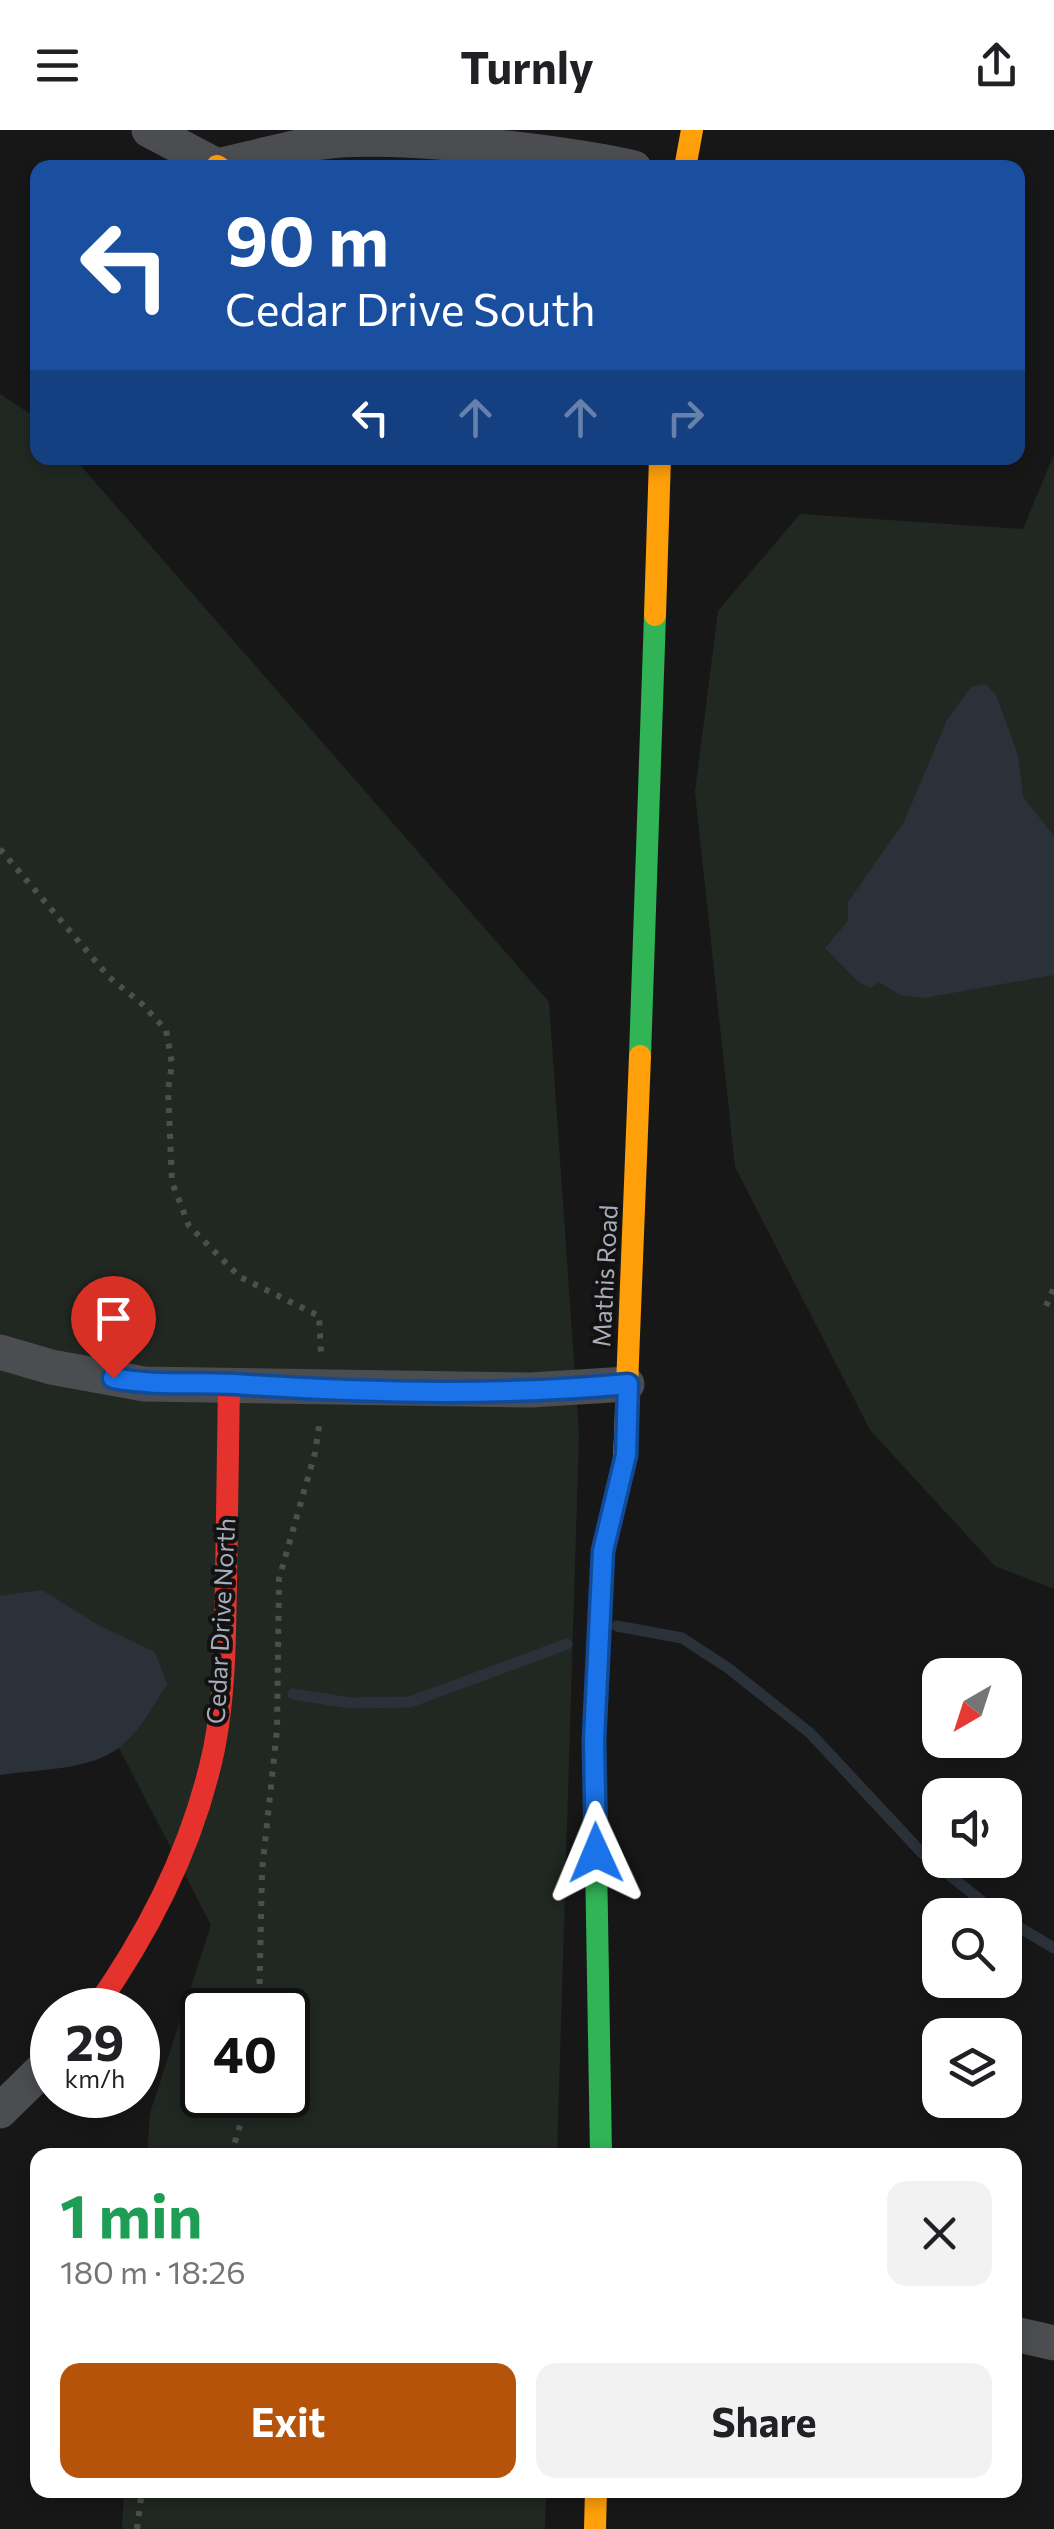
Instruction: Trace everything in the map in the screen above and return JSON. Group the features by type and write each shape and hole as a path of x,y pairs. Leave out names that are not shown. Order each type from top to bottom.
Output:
{"street":[{"path":"150,130 205,160"},
{"path":"686,160 692,130"},
{"path":"246,160 311,144 324,137 387,132 463,135 593,160"},
{"name":"Mathis Road","path":"601,2148 594,1740 603,1551 626,1455 660,465"},
{"path":"0,1352 51,1367 144,1384 531,1390 628,1384"},
{"name":"Cedar Drive North","path":"108,1988 146,1927 175,1868 200,1803 215,1748 224,1665 229,1384"},
{"path":"0,2111 30,2082"},
{"path":"1022,2336 1054,2343"},
{"path":"595,2529 596,2498"}],"path":[{"path":"1046,1306 1054,1288"},
{"path":"233,2148 242,2118"},
{"path":"137,2529 141,2498"}],"shaded area":[{"path":"0,394 30,413 30,465 80,465 549,1002 579,1433 557,2148 148,2148 150,2118 160,2118 160,2082 180,2021 180,2118 310,2118 310,1988 191,1988 211,1925 119,1748 92,1761 0,1775"},
{"path":"1054,454 1054,1589 995,1566 870,1430 735,1167 695,792 718,611 800,514 1023,529"},
{"path":"986,684 996,695 1018,755 1023,797 1054,836 1054,975 924,998 900,995 879,982 871,988 858,982 825,948 848,921 848,902 904,822 947,720 971,687"},
{"path":"42,1590 98,1625 155,1652 167,1684 134,1733 108,1755 63,1768 0,1775 0,1596"},
{"path":"124,2498 546,2498 545,2529 122,2529"}],"waterway":[{"path":"617,1626 682,1638 728,1668 810,1733 922,1853 978,1898"},
{"path":"293,1694 350,1703 410,1702 567,1644"},
{"path":"1022,1929 1054,1948"}],"traffic: fast":[{"path":"640,1056 655,615"},
{"path":"601,2148 594,1740 603,1551 624,1462"}],"traffic: slow":[{"path":"686,160 692,130"},
{"path":"655,615 660,465"},
{"path":"624,1462 640,1056"},
{"path":"595,2529 596,2498"}],"traffic: jam":[{"path":"108,1988 168,1886 195,1819 214,1749 225,1645 229,1384"}],"route":[{"path":"113,1378 144,1384 301,1389 531,1390 628,1384 626,1455 603,1551 594,1740 596,1853"}]}
